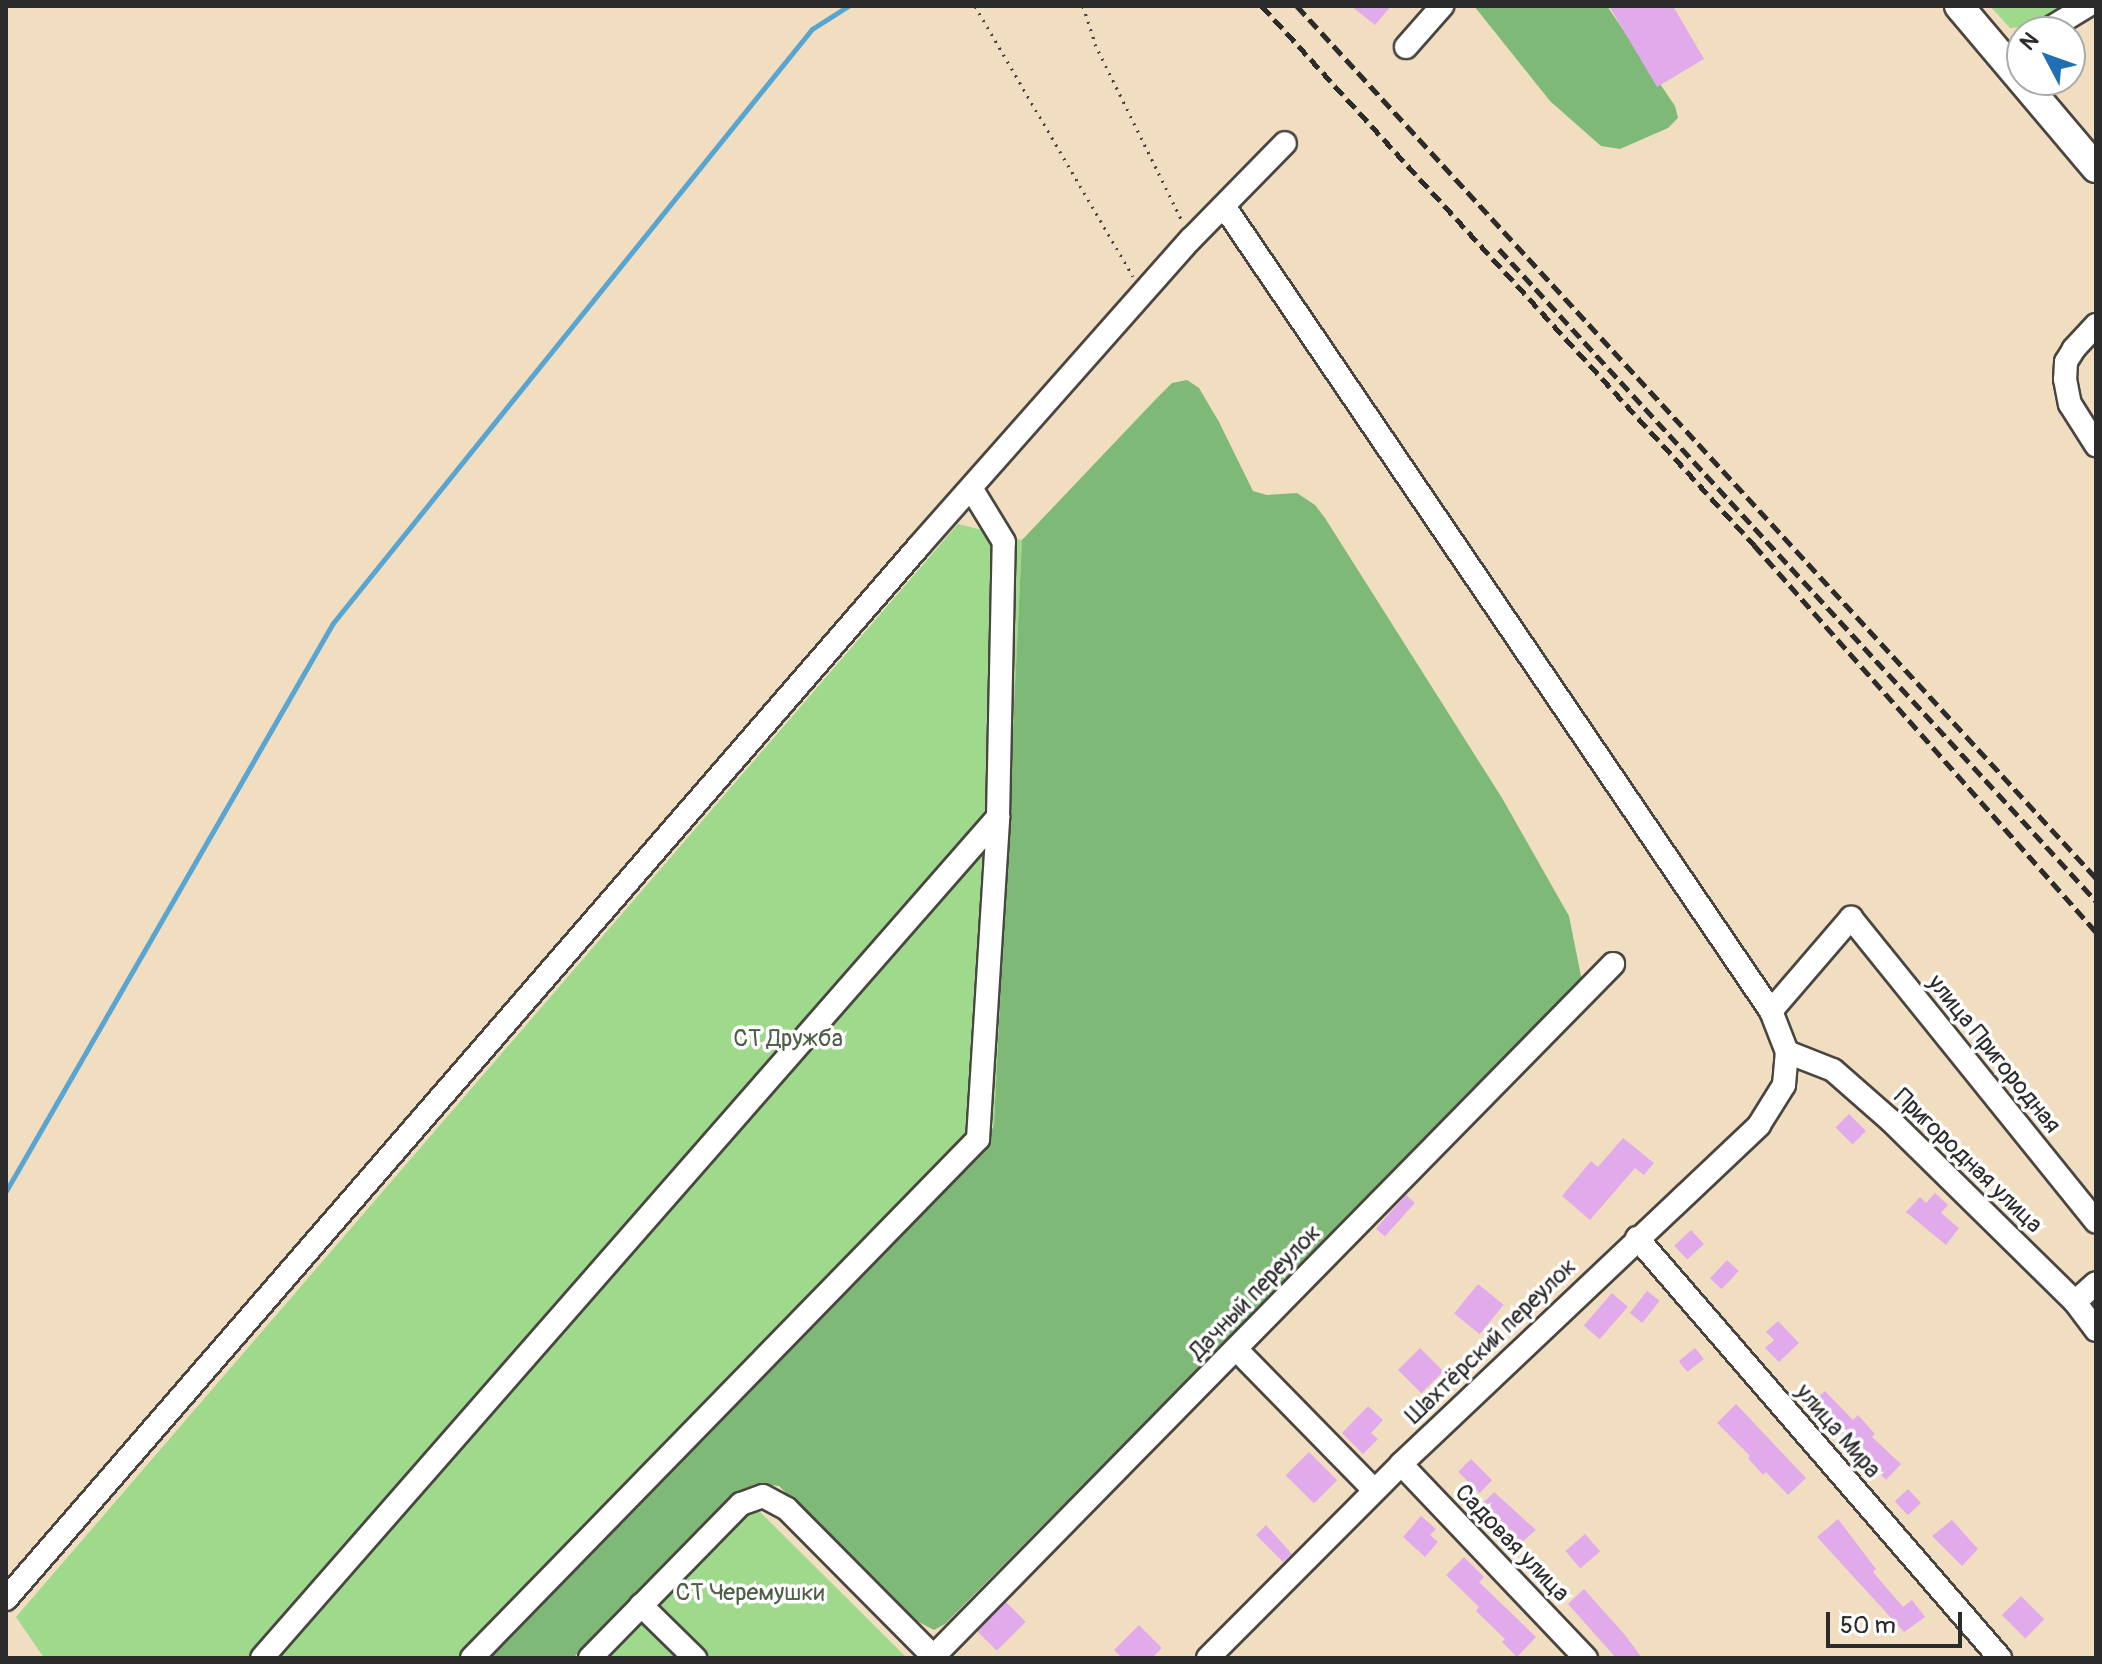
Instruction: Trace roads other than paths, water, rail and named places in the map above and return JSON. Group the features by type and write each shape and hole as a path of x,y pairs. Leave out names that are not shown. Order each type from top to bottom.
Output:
{"main road":[{"path":"1959,6 2006,49"},
{"path":"2043,96 2096,168"}],"street":[{"path":"1406,47 1442,6"},
{"path":"6,1599 971,488 1191,239 1285,143"},
{"path":"1224,206 1771,1011 1787,1052"},
{"path":"2096,325 2066,362 2065,379 2070,404 2096,445"},
{"path":"472,1658 978,1139 998,817 1004,542 971,488"},
{"path":"262,1658 998,817"},
{"name":"улица Пригородная","path":"1771,1011 1851,918 2096,1222"},
{"name":"Дачный переулок","path":"934,1657 1613,964"},
{"name":"Шахтёрский переулок","path":"1208,1658 1374,1490 1759,1125 1784,1085 1787,1052"},
{"name":"Пригородная улица","path":"1787,1052 1833,1070 1868,1100 2075,1302 2096,1330"},
{"name":"улица Мира","path":"1637,1238 2000,1658"},
{"path":"2075,1302 2096,1283"},
{"path":"1236,1349 1374,1490"},
{"name":"Садовая улица","path":"1401,1464 1586,1658"},
{"path":"590,1658 741,1504 763,1496 787,1509 934,1657"},
{"path":"641,1605 695,1658"}],"waterway":[{"path":"6,1191 333,623 812,29 848,6"}],"railway":[{"path":"1262,6 1754,545 2096,932"},
{"path":"1297,6 2096,878"},
{"path":"1499,249 2096,901"}],"park label":[{"name":"СТ Дружба","path":"788,1039"},
{"name":"СТ Черемушки","path":"750,1593"}]}
